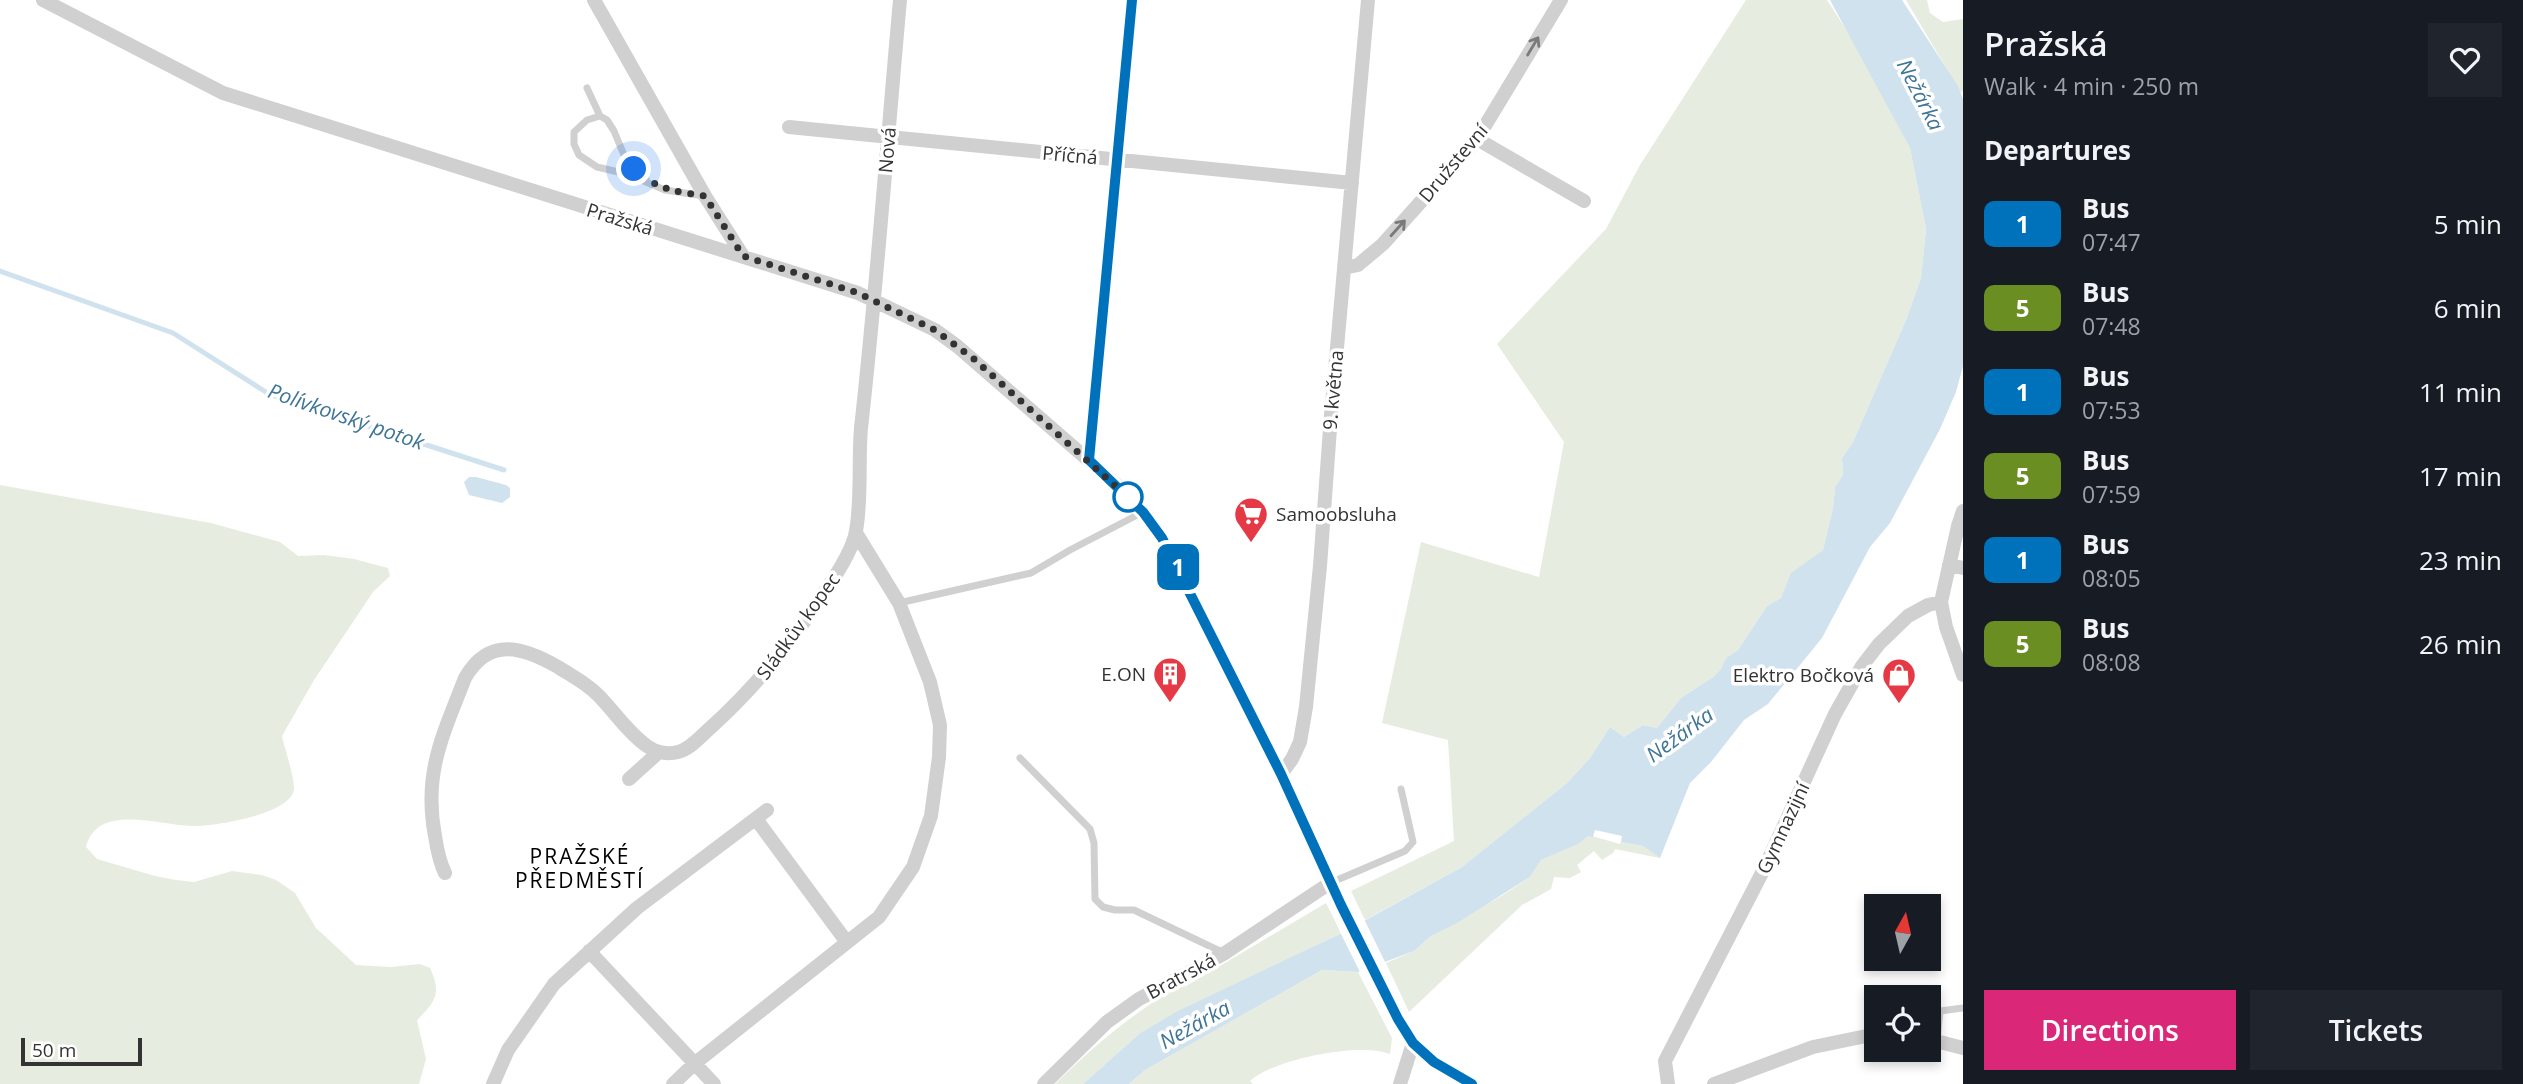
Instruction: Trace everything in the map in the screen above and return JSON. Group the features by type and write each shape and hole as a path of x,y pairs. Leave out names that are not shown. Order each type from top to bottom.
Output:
{"street":[{"name":"Pražská","path":"43,0 223,93 743,256 875,301 935,330 957,346 1089,460 1143,512 1162,538 1281,774 1333,888 1398,1019 1413,1043"},
{"path":"594,0 705,196 743,256"},
{"name":"Nová","path":"875,301 900,0"},
{"path":"1089,460 1132,0"},
{"name":"9. května","path":"1281,774 1297,751 1303,733 1320,566 1368,0"},
{"name":"Družstevní","path":"1345,268 1358,265 1383,244 1477,139 1561,0"},
{"name":"Příčná","path":"789,127 1352,183"},
{"path":"1477,139 1584,201"},
{"name":"Sládkův kopec","path":"629,779 659,752 675,753 689,747 740,701 770,669 802,627 837,573 856,533 860,442 875,301"},
{"path":"1963,511 1956,566 1941,602 1946,627 1963,675"},
{"path":"673,1084 694,1064 879,917 913,867 931,816 939,757 940,725 930,682 900,603 856,533"},
{"name":"Gymnazijní","path":"1668,1084 1665,1061 1765,867 1835,713 1852,682 1874,650 1908,616 1928,605 1941,602"},
{"path":"444,873 438,856 432,816 430,790 433,766 465,678 485,654 502,649 515,650 543,659 582,681 644,744 659,752"},
{"path":"493,1084 509,1050 554,984 637,908 761,815 846,941"},
{"name":"Bratrská","path":"1044,1084 1107,1023 1139,999 1225,953 1333,888"},
{"path":"589,951 714,1084"},
{"path":"1714,1084 1813,1046 1864,1036"},
{"path":"1941,1042 1963,1048"},
{"path":"1400,1084 1413,1043 1434,1062 1472,1084"}],"lane":[{"path":"587,88 600,116 607,120 624,155 634,169 649,182"},
{"path":"600,116 587,120 574,132 574,144 579,155 597,167 627,174 665,190 705,196"},
{"path":"900,603 1031,572 1143,512"},
{"path":"1020,758 1090,829 1094,843 1095,899 1103,907 1133,910 1225,953"},
{"path":"1333,888 1405,851 1413,842 1401,789"},
{"path":"1941,1011 1963,1008"}],"shaded area":[{"path":"1746,0 1827,0 1858,48 1910,148 1926,229 1921,278 1906,320 1853,442 1842,458 1843,475 1835,487 1823,550 1792,573 1781,598 1767,606 1738,650 1726,658 1713,677 1681,698 1657,728 1643,725 1624,737 1610,727 1590,758 1567,783 1462,867 1365,920 1351,891 1454,841 1448,740 1382,723 1421,542 1539,577 1564,442 1497,344 1606,229 1640,165"},
{"path":"1906,0 1927,0 1930,13 1943,22 1963,19 1961,93"},
{"path":"0,485 211,523 280,542 298,556 324,555 354,559 388,568 390,576 373,592 314,680 282,736 294,783 290,798 266,812 217,824 192,826 148,821 116,821 103,825 92,833 86,847 97,859 176,880 194,882 232,871 262,875 276,880 295,893 316,928 356,965 391,967 420,964 430,968 436,991 432,1002 417,1020 426,1059 419,1084 0,1084"},
{"path":"1588,835 1620,844 1643,846 1660,858 1615,849 1602,860 1594,851 1577,865 1581,872 1570,878 1554,877 1551,889 1522,905 1409,1012 1386,963 1414,951 1431,936 1503,895 1530,877 1541,860 1577,844"},
{"path":"1326,903 1341,933 1139,1034 1083,1084 1055,1084 1100,1042 1147,1007 1182,984 1186,986"},
{"path":"1322,970 1358,972 1392,1038 1390,1054 1359,1050 1318,1055 1262,1073 1250,1081 1253,1084 1129,1084 1145,1070"}],"water":[{"name":"Nežárka","path":"1830,0 1902,0 1958,86 1963,99 1963,366 1956,392 1940,429 1890,523 1870,547 1822,638 1768,704 1744,720 1711,762 1690,783 1660,858 1643,846 1621,842 1622,836 1595,830 1593,837 1588,836 1578,844 1541,860 1530,877 1457,923 1431,936 1414,951 1358,972 1322,970 1145,1070 1129,1084 1083,1084 1139,1034 1176,1012 1344,932 1462,867 1567,783 1590,758 1610,727 1624,737 1643,725 1657,728 1681,698 1713,677 1726,658 1738,650 1767,606 1781,598 1791,573 1823,550 1835,487 1843,475 1842,458 1853,442 1906,320 1921,278 1926,229 1910,148"},
{"path":"469,477 506,485 510,488 510,497 502,503 469,495 464,482"}],"pier":[{"path":"1363,917 1387,966 1361,974 1339,930"}],"waterway":[{"name":"Polívkovský potok","path":"0,271 173,333 269,394 504,470"}],"bus line":[{"name":"1","path":"1132,0 1089,460 1143,512 1162,538 1281,774 1341,905 1398,1019 1413,1043 1434,1062 1472,1084"}],"place":[{"name":"Samoobsluha","path":"1251,544"},
{"name":"E.ON","path":"1170,704"},
{"name":"Elektro Bočková","path":"1899,705"}],"district":[{"name":"PRAŽSKÉ PŘEDMĚSTÍ","path":"580,869"}],"route":[{"path":"634,169 649,182 665,190 705,196 743,256 858,293 935,330 974,359 1130,499 1128,497"}]}
